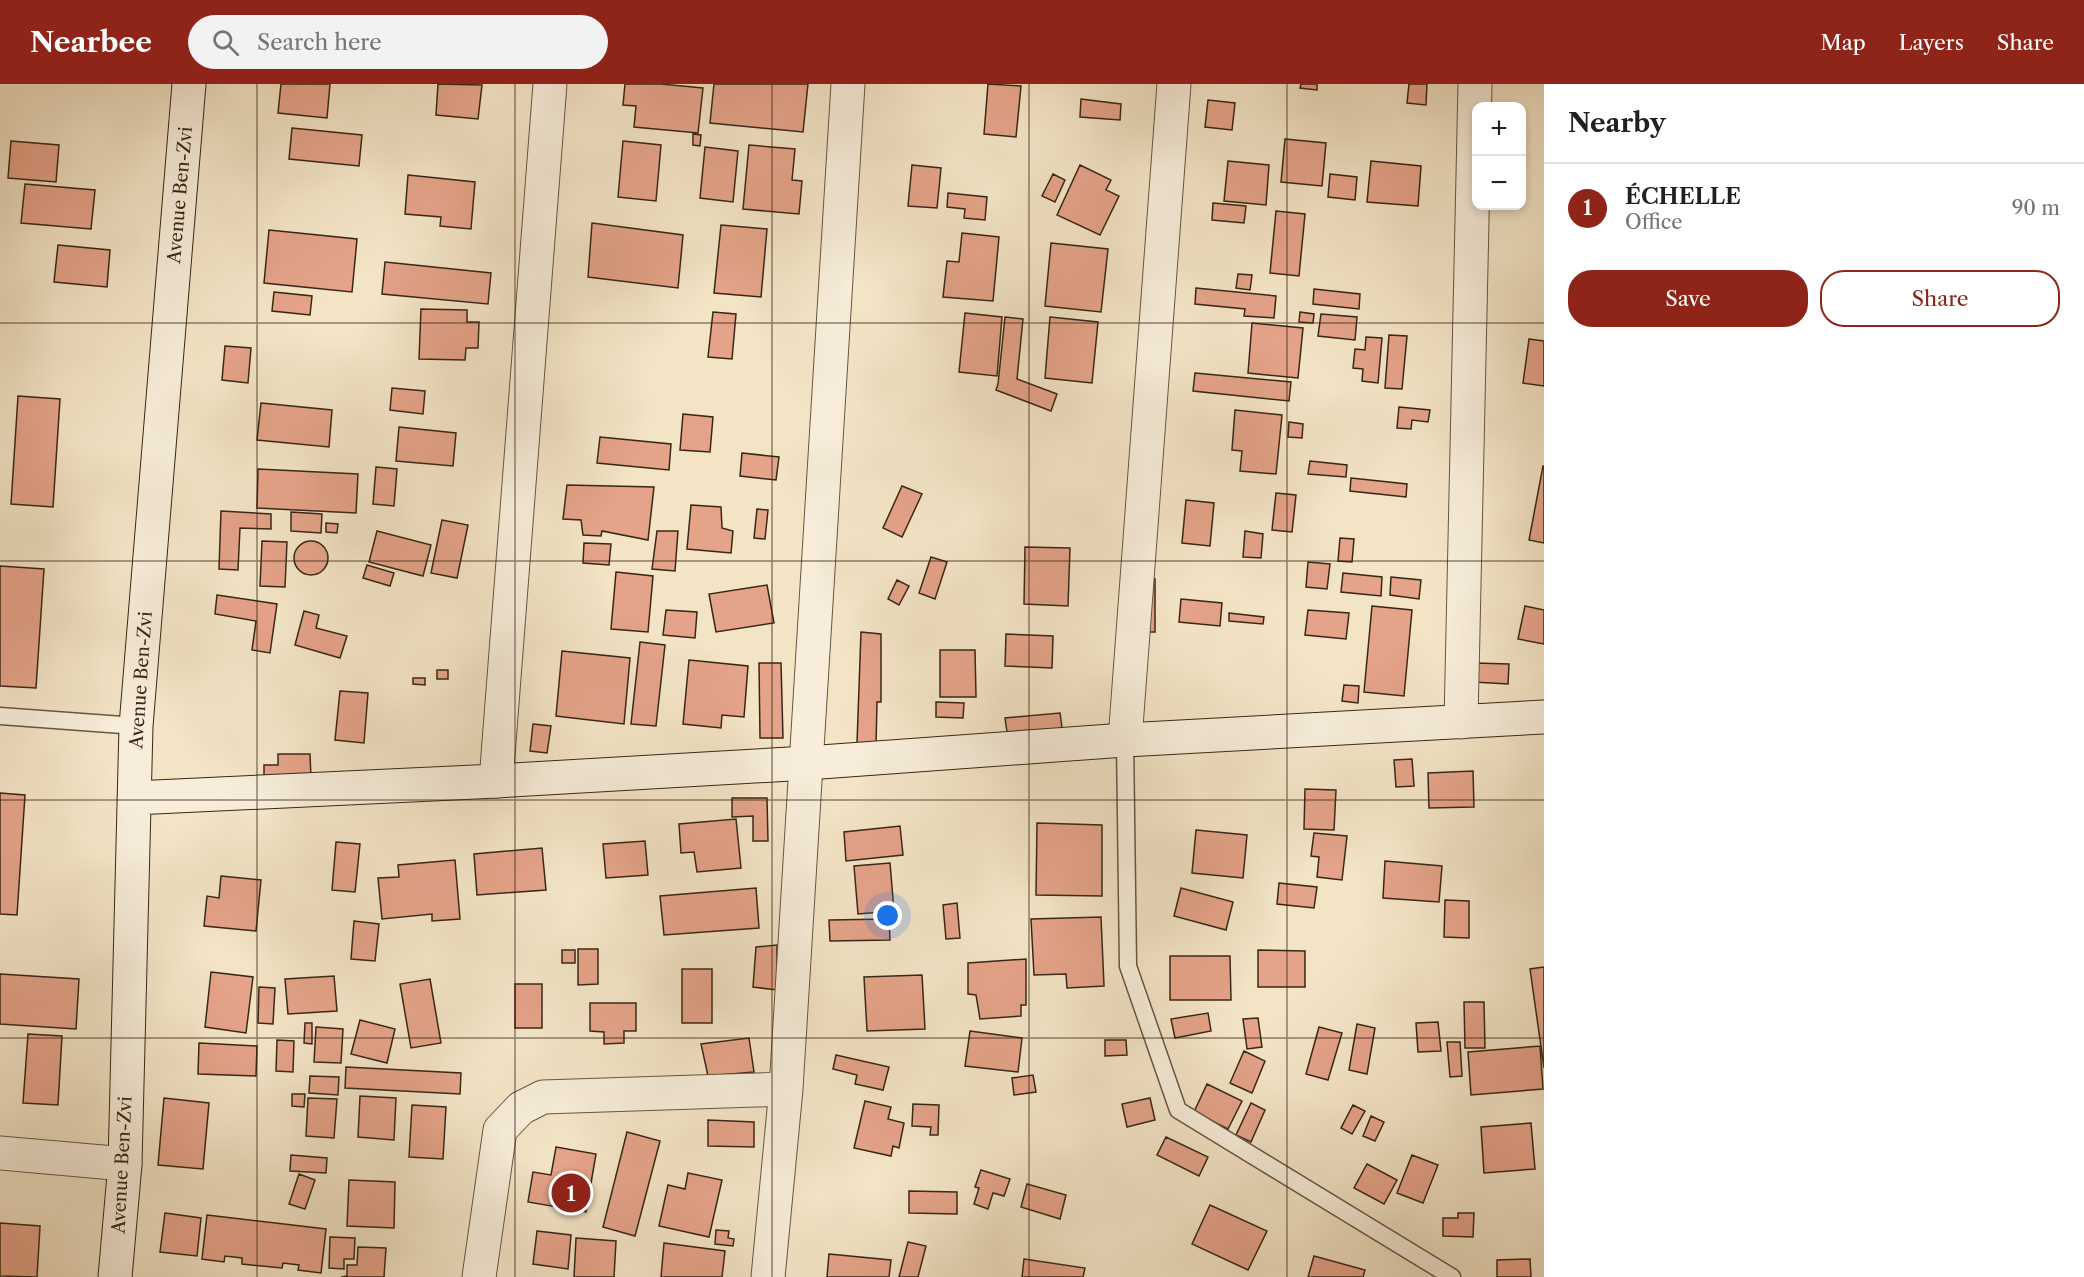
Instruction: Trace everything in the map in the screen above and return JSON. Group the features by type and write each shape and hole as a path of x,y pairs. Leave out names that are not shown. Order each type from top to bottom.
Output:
{"street":[{"name":"Avenue Ben-Zvi","path":"115,1277 125,1164 136,726 189,84"},
{"path":"496,781 550,84"},
{"path":"768,1277 786,1089 849,84"},
{"path":"1125,740 1174,84"},
{"path":"1461,722 1475,84"},
{"path":"134,798 496,781 807,763 1125,740 1544,717"},
{"path":"479,1277 500,1130 521,1108 543,1097 786,1089"},
{"path":"0,1153 125,1164"}],"lane":[{"path":"0,716 136,726"},
{"path":"1125,740 1128,966 1178,1110 1452,1277"}],"building":[{"path":"281,84 330,84 327,118 278,113"},
{"path":"438,84 482,85 478,119 436,115"},
{"path":"625,84 661,84 703,88 698,133 634,127 636,106 623,105"},
{"path":"714,84 808,84 803,132 710,123"},
{"path":"988,84 1021,86 1016,137 984,134"},
{"path":"1301,84 1317,84 1317,90 1300,88"},
{"path":"1409,84 1427,84 1426,105 1407,103"},
{"path":"1081,99 1121,104 1120,120 1080,117"},
{"path":"1208,100 1235,103 1232,130 1205,127"},
{"path":"292,128 362,135 359,166 289,159"},
{"path":"693,134 701,135 700,146 693,145"},
{"path":"1285,139 1326,143 1322,186 1281,182"},
{"path":"11,141 59,145 56,182 8,178"},
{"path":"623,141 661,145 656,201 618,197"},
{"path":"749,145 795,149 792,180 802,181 799,214 743,209"},
{"path":"705,147 738,151 733,202 700,198"},
{"path":"1228,161 1269,165 1266,205 1224,201"},
{"path":"1371,161 1421,166 1418,206 1367,202"},
{"path":"912,165 941,168 937,208 908,206"},
{"path":"1080,165 1111,180 1106,190 1119,196 1100,235 1057,215"},
{"path":"1053,174 1065,180 1055,202 1042,196"},
{"path":"1330,174 1357,177 1355,200 1328,197"},
{"path":"408,175 475,182 471,229 440,226 441,217 405,214"},
{"path":"25,184 95,190 91,229 21,223"},
{"path":"948,193 987,197 985,220 964,218 965,209 947,207"},
{"path":"1213,203 1246,206 1244,223 1212,220"},
{"path":"1276,211 1305,214 1299,276 1270,273"},
{"path":"592,223 683,235 678,288 588,277"},
{"path":"721,225 767,229 761,297 714,293"},
{"path":"269,230 357,239 352,292 264,283"},
{"path":"962,233 999,237 993,301 943,297 947,261 959,262"},
{"path":"1051,243 1108,249 1101,312 1045,306"},
{"path":"58,245 110,250 107,287 54,282"},
{"path":"385,262 491,273 488,304 382,294"},
{"path":"1238,274 1252,275 1250,290 1236,288"},
{"path":"1196,288 1276,296 1274,318 1244,316 1245,309 1195,304"},
{"path":"1314,289 1360,294 1359,309 1313,304"},
{"path":"274,292 312,296 310,315 272,311"},
{"path":"421,309 467,310 467,322 479,322 478,348 466,348 465,360 419,359"},
{"path":"713,312 736,314 732,359 708,357"},
{"path":"1300,312 1314,314 1313,323 1299,322"},
{"path":"965,313 1002,317 997,376 959,372"},
{"path":"1321,314 1357,317 1355,340 1318,336"},
{"path":"1005,317 1023,319 1017,379 1057,394 1051,411 996,390"},
{"path":"1050,317 1098,322 1092,383 1045,378"},
{"path":"1252,323 1303,328 1298,378 1248,373"},
{"path":"1389,335 1407,336 1402,389 1385,388"},
{"path":"1366,337 1382,338 1378,383 1362,381 1363,369 1353,368 1355,349 1365,350"},
{"path":"1529,339 1544,341 1544,386 1523,383"},
{"path":"225,346 251,348 248,383 222,380"},
{"path":"1195,373 1291,382 1289,401 1193,391"},
{"path":"392,388 425,391 423,414 390,410"},
{"path":"18,396 60,399 53,507 11,504"},
{"path":"261,403 332,410 329,447 257,440"},
{"path":"1399,407 1430,410 1428,422 1412,420 1411,429 1397,428"},
{"path":"1235,410 1282,415 1276,474 1240,471 1242,451 1232,450"},
{"path":"683,414 713,417 710,452 680,450"},
{"path":"1289,422 1303,424 1302,438 1288,437"},
{"path":"399,427 456,433 453,466 396,461"},
{"path":"600,437 671,444 669,470 597,463"},
{"path":"742,453 779,457 776,480 740,476"},
{"path":"1310,461 1347,465 1346,477 1308,474"},
{"path":"1544,466 1544,543 1529,540"},
{"path":"376,467 397,469 394,506 373,504"},
{"path":"258,469 358,474 356,513 257,508"},
{"path":"1351,478 1407,484 1406,497 1350,491"},
{"path":"567,485 654,487 648,540 602,531 601,536 583,535 581,520 563,519"},
{"path":"902,486 922,494 902,537 883,528"},
{"path":"1276,493 1296,495 1292,532 1272,530"},
{"path":"1186,500 1214,503 1210,546 1182,543"},
{"path":"691,505 721,507 722,528 733,531 731,553 687,549"},
{"path":"757,509 768,510 765,539 754,538"},
{"path":"221,511 271,514 271,529 240,528 238,570 219,569"},
{"path":"291,512 322,514 321,533 291,531"},
{"path":"442,520 468,525 457,578 431,573"},
{"path":"326,523 338,524 337,533 326,532"},
{"path":"377,531 431,545 423,576 369,562"},
{"path":"657,531 678,531 675,571 652,569"},
{"path":"1245,531 1263,534 1261,558 1243,557"},
{"path":"1340,538 1354,539 1352,562 1338,561"},
{"path":"262,541 287,542 285,587 260,586"},
{"path":"311,541 323,546 328,558 323,570 311,575 299,570 294,558 299,546"},
{"path":"584,543 611,544 609,565 583,563"},
{"path":"1025,547 1070,548 1068,606 1024,604"},
{"path":"931,557 947,562 935,599 919,593"},
{"path":"1308,562 1330,564 1327,589 1306,587"},
{"path":"367,565 394,573 390,586 363,578"},
{"path":"0,566 44,569 36,688 0,686"},
{"path":"616,572 653,576 648,632 611,629"},
{"path":"1343,573 1382,577 1381,596 1341,592"},
{"path":"1391,577 1421,580 1419,599 1390,595"},
{"path":"1142,579 1155,579 1155,632 1142,632"},
{"path":"897,580 909,586 899,605 888,599"},
{"path":"767,585 774,623 716,632 709,594"},
{"path":"217,595 277,604 270,653 252,650 256,621 215,614"},
{"path":"1181,599 1222,603 1220,626 1179,622"},
{"path":"1372,606 1412,610 1404,696 1364,692"},
{"path":"1525,606 1544,610 1544,644 1518,639"},
{"path":"666,610 697,612 695,638 663,635"},
{"path":"1308,610 1349,613 1346,639 1305,635"},
{"path":"304,611 319,615 316,628 347,636 340,658 295,645"},
{"path":"1229,613 1264,617 1263,624 1229,621"},
{"path":"861,632 881,634 881,702 877,702 876,744 857,743"},
{"path":"1006,634 1053,636 1052,668 1005,666"},
{"path":"640,642 665,645 656,726 631,724"},
{"path":"940,650 975,650 976,697 940,697"},
{"path":"562,651 630,658 624,724 556,716"},
{"path":"689,660 748,666 744,717 722,715 721,728 683,724"},
{"path":"759,663 781,663 783,738 760,738"},
{"path":"1475,663 1509,664 1508,684 1474,682"},
{"path":"437,670 448,670 448,679 437,679"},
{"path":"413,678 425,678 425,685 413,684"},
{"path":"1344,685 1359,686 1358,703 1342,701"},
{"path":"340,691 368,693 364,743 335,740"},
{"path":"936,702 964,703 963,718 936,717"},
{"path":"1060,713 1063,735 1008,739 1005,718"},
{"path":"533,724 551,726 547,753 530,751"},
{"path":"278,754 310,754 311,778 264,778 264,765 278,765"},
{"path":"1412,759 1414,786 1396,787 1394,760"},
{"path":"1473,771 1474,807 1429,808 1428,773"},
{"path":"1305,789 1336,790 1334,830 1304,829"},
{"path":"0,793 25,795 17,915 0,914"},
{"path":"732,798 767,798 768,841 753,841 753,816 732,817"},
{"path":"736,819 741,868 697,872 694,852 681,853 679,824"},
{"path":"1037,823 1102,825 1102,896 1036,895"},
{"path":"900,826 903,855 846,861 844,832"},
{"path":"1196,830 1247,835 1243,878 1192,873"},
{"path":"1314,833 1347,836 1342,880 1317,877 1319,857 1311,856"},
{"path":"645,841 648,875 606,878 603,844"},
{"path":"336,842 360,844 355,892 332,890"},
{"path":"542,848 546,890 477,895 474,854"},
{"path":"455,860 460,919 432,921 432,914 382,919 378,878 399,877 398,865"},
{"path":"1385,861 1442,866 1439,902 1383,898"},
{"path":"890,863 894,911 858,914 854,866"},
{"path":"221,876 261,880 256,931 204,926 207,896 219,898"},
{"path":"1279,883 1317,887 1314,908 1277,904"},
{"path":"756,888 759,928 664,935 660,896"},
{"path":"1181,888 1233,902 1226,930 1174,916"},
{"path":"1445,900 1469,901 1469,938 1444,937"},
{"path":"957,903 960,938 946,939 943,905"},
{"path":"1101,917 1104,986 1067,988 1066,974 1034,975 1031,919"},
{"path":"889,919 890,940 830,941 829,920"},
{"path":"354,921 379,924 375,961 351,959"},
{"path":"777,945 777,990 753,987 756,947"},
{"path":"578,949 598,949 598,984 578,985"},
{"path":"562,950 575,950 575,963 562,963"},
{"path":"1258,950 1305,951 1305,987 1258,987"},
{"path":"1170,956 1230,956 1231,1000 1170,1000"},
{"path":"1026,959 1026,1005 1021,1005 1021,1016 980,1019 976,995 968,994 968,963"},
{"path":"1544,967 1544,1068 1530,969"},
{"path":"682,969 712,969 712,1023 682,1023"},
{"path":"211,972 253,977 246,1033 205,1027"},
{"path":"0,974 79,979 76,1029 0,1024"},
{"path":"922,975 925,1029 867,1031 864,977"},
{"path":"334,976 337,1011 288,1014 285,979"},
{"path":"430,979 441,1043 411,1048 400,984"},
{"path":"515,984 542,984 542,1028 515,1028"},
{"path":"259,987 275,988 273,1024 258,1023"},
{"path":"1464,1002 1484,1002 1485,1048 1465,1048"},
{"path":"590,1003 636,1003 636,1031 624,1031 624,1043 604,1044 604,1032 590,1031"},
{"path":"1208,1013 1211,1031 1175,1038 1171,1019"},
{"path":"1258,1018 1262,1047 1247,1049 1243,1019"},
{"path":"360,1020 395,1029 387,1063 351,1054"},
{"path":"1438,1022 1441,1051 1418,1052 1416,1023"},
{"path":"305,1023 312,1023 312,1044 304,1043"},
{"path":"1357,1024 1375,1028 1367,1074 1349,1070"},
{"path":"316,1027 343,1029 341,1063 314,1062"},
{"path":"1319,1027 1342,1033 1328,1080 1306,1074"},
{"path":"970,1031 1022,1038 1018,1072 965,1066"},
{"path":"28,1034 62,1036 58,1105 23,1103"},
{"path":"749,1038 754,1072 708,1076 701,1044"},
{"path":"277,1040 294,1041 293,1072 276,1071"},
{"path":"1105,1040 1126,1040 1127,1055 1105,1056"},
{"path":"1447,1042 1460,1042 1462,1076 1450,1077"},
{"path":"199,1043 257,1046 256,1076 198,1074"},
{"path":"1540,1046 1543,1089 1471,1095 1468,1052"},
{"path":"1244,1051 1265,1061 1252,1093 1230,1083"},
{"path":"836,1055 889,1067 883,1090 855,1084 857,1075 833,1069"},
{"path":"346,1067 461,1073 460,1094 345,1088"},
{"path":"1033,1075 1036,1092 1014,1095 1012,1078"},
{"path":"310,1076 339,1077 338,1095 309,1093"},
{"path":"1207,1084 1242,1101 1228,1129 1194,1112"},
{"path":"292,1094 305,1094 304,1107 292,1106"},
{"path":"360,1096 396,1098 394,1140 358,1137"},
{"path":"164,1098 209,1103 203,1169 158,1165"},
{"path":"308,1098 337,1099 334,1138 306,1136"},
{"path":"1150,1098 1155,1120 1127,1127 1122,1104"},
{"path":"865,1101 891,1107 888,1119 904,1123 899,1148 893,1146 891,1156 854,1148"},
{"path":"1251,1103 1265,1110 1251,1142 1236,1135"},
{"path":"913,1104 939,1105 938,1135 930,1135 931,1127 912,1126"},
{"path":"412,1105 446,1107 443,1159 409,1157"},
{"path":"1353,1105 1365,1111 1352,1134 1341,1128"},
{"path":"1371,1116 1384,1122 1375,1141 1363,1136"},
{"path":"708,1120 754,1122 754,1147 708,1146"},
{"path":"1531,1123 1535,1169 1484,1173 1481,1127"},
{"path":"627,1132 660,1141 635,1236 603,1227"},
{"path":"1166,1137 1208,1157 1199,1176 1157,1155"},
{"path":"556,1147 596,1154 586,1212 528,1202 533,1172 551,1175"},
{"path":"291,1155 327,1158 326,1173 290,1171"},
{"path":"1412,1155 1438,1165 1423,1203 1397,1193"},
{"path":"1367,1164 1397,1180 1384,1204 1354,1188"},
{"path":"981,1170 1010,1179 1004,1196 993,1193 988,1209 974,1204 979,1188 975,1187"},
{"path":"688,1173 722,1180 709,1237 659,1226 668,1185 685,1189"},
{"path":"299,1174 315,1180 305,1209 289,1204"},
{"path":"349,1180 395,1182 394,1228 347,1226"},
{"path":"1027,1184 1066,1195 1060,1219 1021,1207"},
{"path":"909,1191 957,1192 957,1214 909,1213"},
{"path":"1210,1205 1267,1231 1248,1270 1192,1244"},
{"path":"165,1213 201,1218 197,1256 160,1252"},
{"path":"1458,1213 1474,1213 1473,1237 1443,1236 1443,1218 1458,1218"},
{"path":"207,1215 326,1229 321,1273 298,1270 299,1265 283,1263 282,1268 242,1264 242,1258 225,1256 224,1262 202,1259"},
{"path":"0,1223 40,1226 37,1277 0,1276"},
{"path":"716,1230 729,1231 728,1238 734,1239 733,1246 715,1244"},
{"path":"537,1231 571,1235 568,1269 533,1264"},
{"path":"330,1237 355,1238 354,1259 344,1259 344,1269 329,1268"},
{"path":"576,1238 616,1241 614,1277 574,1277"},
{"path":"908,1242 926,1246 918,1277 899,1277"},
{"path":"664,1243 725,1251 722,1277 661,1277"},
{"path":"358,1247 386,1248 384,1277 341,1277 347,1276 347,1265 357,1265"},
{"path":"829,1254 891,1260 889,1277 827,1277"},
{"path":"1314,1256 1365,1270 1363,1277 1308,1277"},
{"path":"1024,1259 1085,1268 1083,1277 1022,1277"},
{"path":"1530,1259 1531,1277 1497,1277 1497,1260"}],"place":[{"name":"ÉCHELLE","path":"571,1193"}]}
